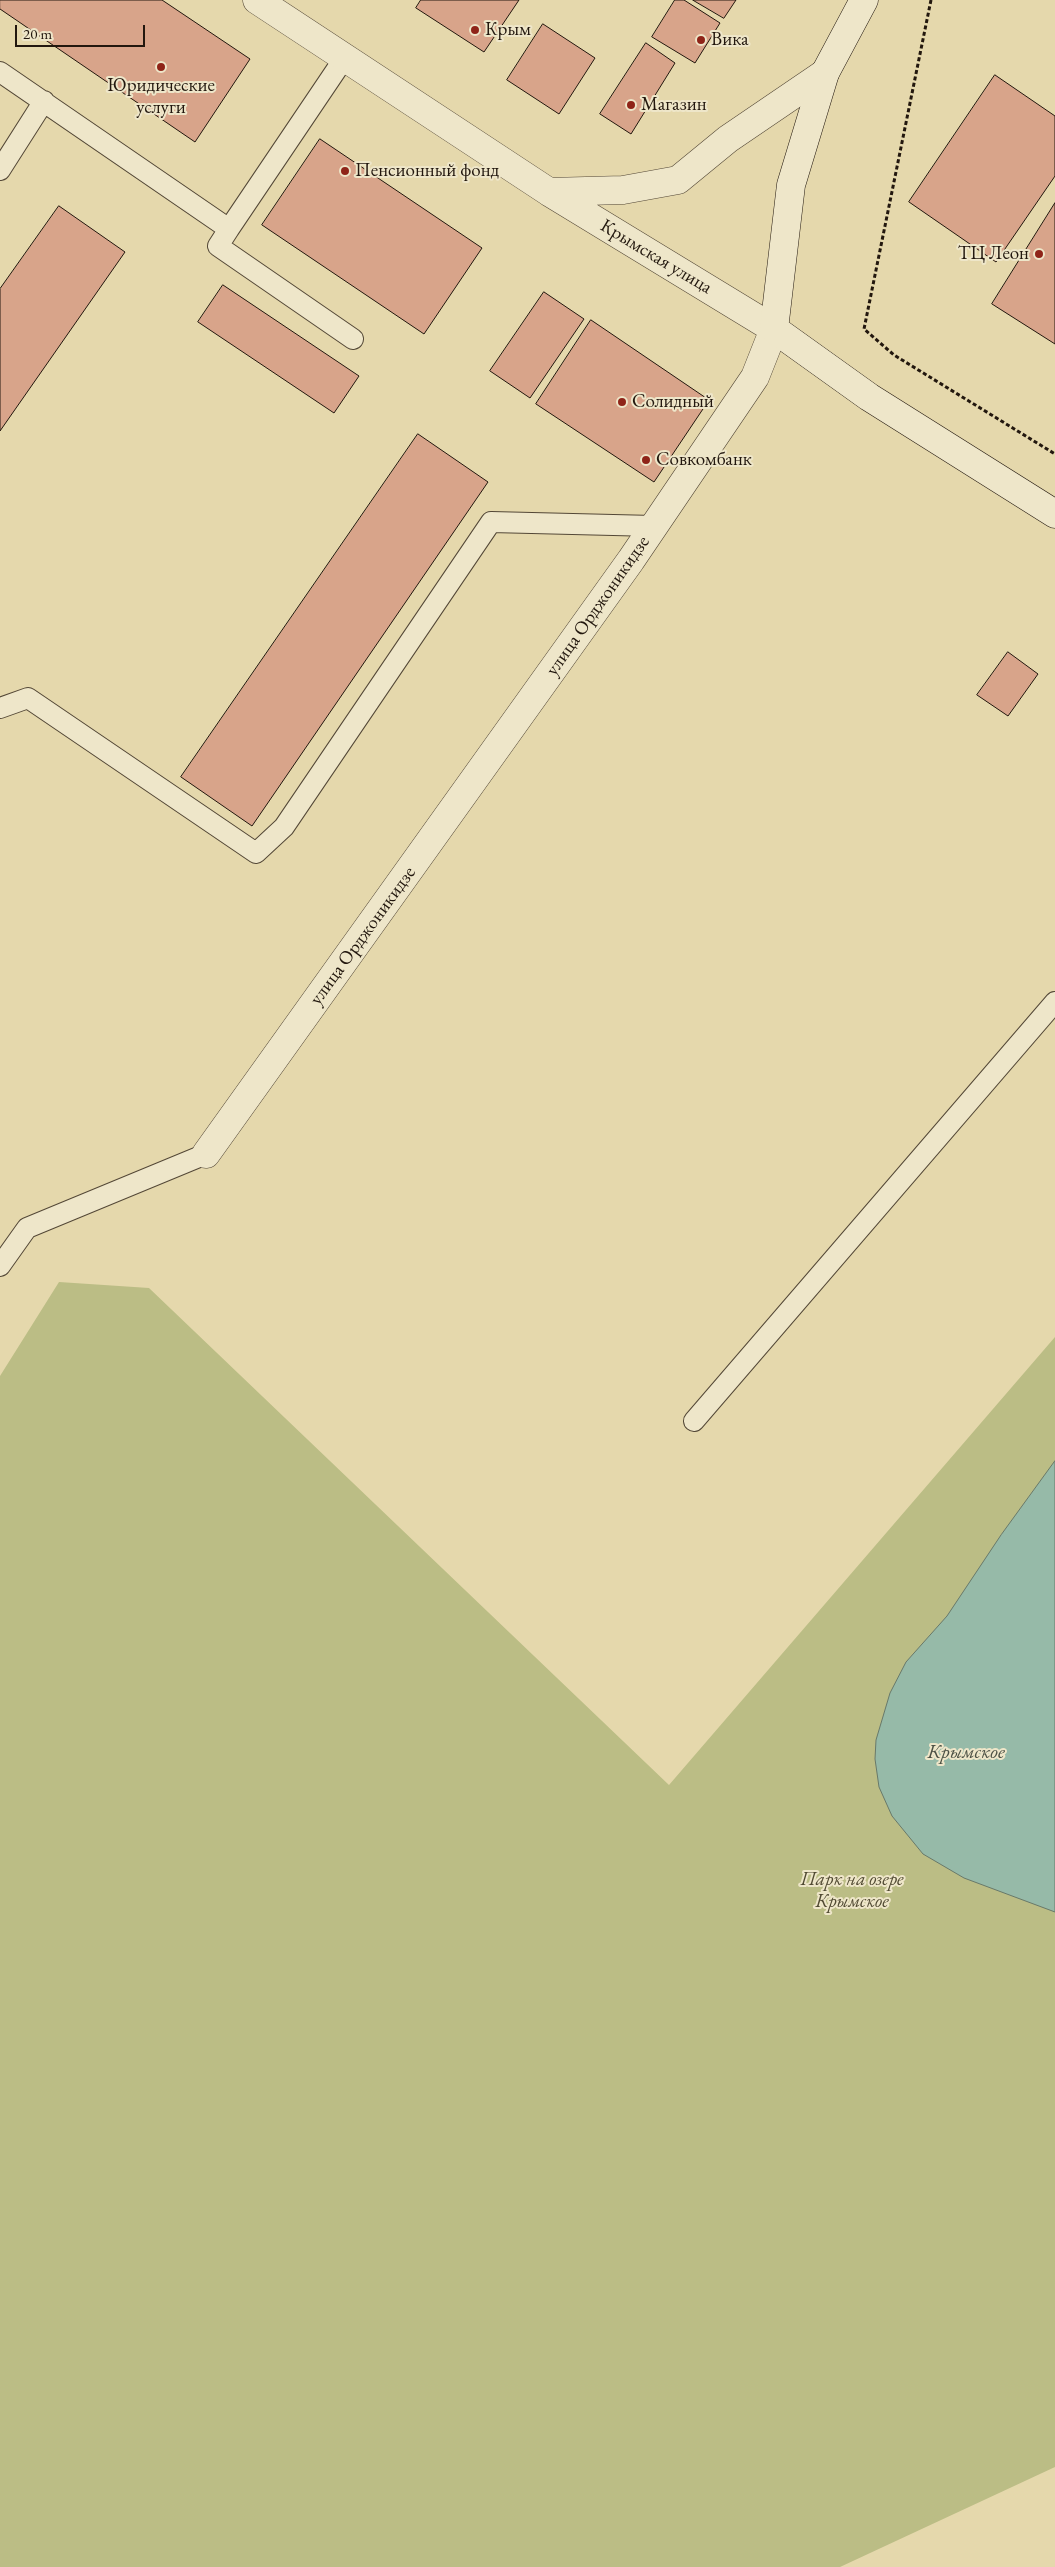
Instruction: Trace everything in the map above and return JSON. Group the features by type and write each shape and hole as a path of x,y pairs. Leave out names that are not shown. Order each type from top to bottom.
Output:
{"street":[{"name":"Крымская улица","path":"258,0 549,192 774,329 869,397 1055,514"},
{"name":"улица Орджоникидзе","path":"206,1154 654,526 755,378 774,329 791,185 825,73 864,0"},
{"path":"549,192 623,190 678,180 728,138 825,73"}],"lane":[{"path":"346,57 218,246 353,339"},
{"path":"0,72 229,229"},
{"path":"0,170 44,101"},
{"path":"0,708 28,698 256,853 284,827 491,522 654,526"},
{"path":"694,1421 1055,1002"},
{"path":"0,1266 28,1228 206,1154"}],"path":[{"path":"931,0 864,329 894,355 1055,454"}],"green space":[{"name":"Парк на озере Крымское","path":"59,1282 149,1288 669,1785 1055,1337 1055,2467 840,2567 0,2567 0,1376"}],"water":[{"name":"Крымское","path":"1055,1461 1055,1912 964,1878 923,1854 892,1816 879,1787 875,1759 876,1740 890,1693 906,1662 947,1616 1001,1535"}],"building":[{"path":"0,0 162,0 250,59 195,142 0,9"},
{"name":"Крым","path":"421,0 519,0 484,52 416,8"},
{"path":"675,0 684,0 720,23 695,63 652,37"},
{"path":"693,0 736,0 724,18"},
{"path":"543,24 595,58 559,114 507,80"},
{"path":"646,43 675,63 631,134 600,114"},
{"path":"995,75 1055,116 1055,176 996,262 909,202"},
{"path":"320,139 482,248 424,334 262,225"},
{"name":"ТЦ Леон","path":"1055,203 1055,344 992,304"},
{"path":"59,206 125,252 0,431 0,289"},
{"path":"223,285 359,376 334,413 198,322"},
{"path":"544,292 584,319 530,398 490,371"},
{"name":"Солидный","path":"591,320 709,400 654,482 536,404"},
{"path":"418,434 488,482 252,826 181,777"},
{"path":"1008,652 1038,674 1008,716 977,695"}],"place":[{"name":"Крым","path":"475,30"},
{"name":"Вика","path":"701,40"},
{"name":"Юридические услуги","path":"161,67"},
{"name":"Магазин","path":"631,105"},
{"name":"Пенсионный фонд","path":"345,171"},
{"name":"ТЦ Леон","path":"1039,254"},
{"name":"Солидный","path":"622,402"},
{"name":"Совкомбанк","path":"646,460"}]}
